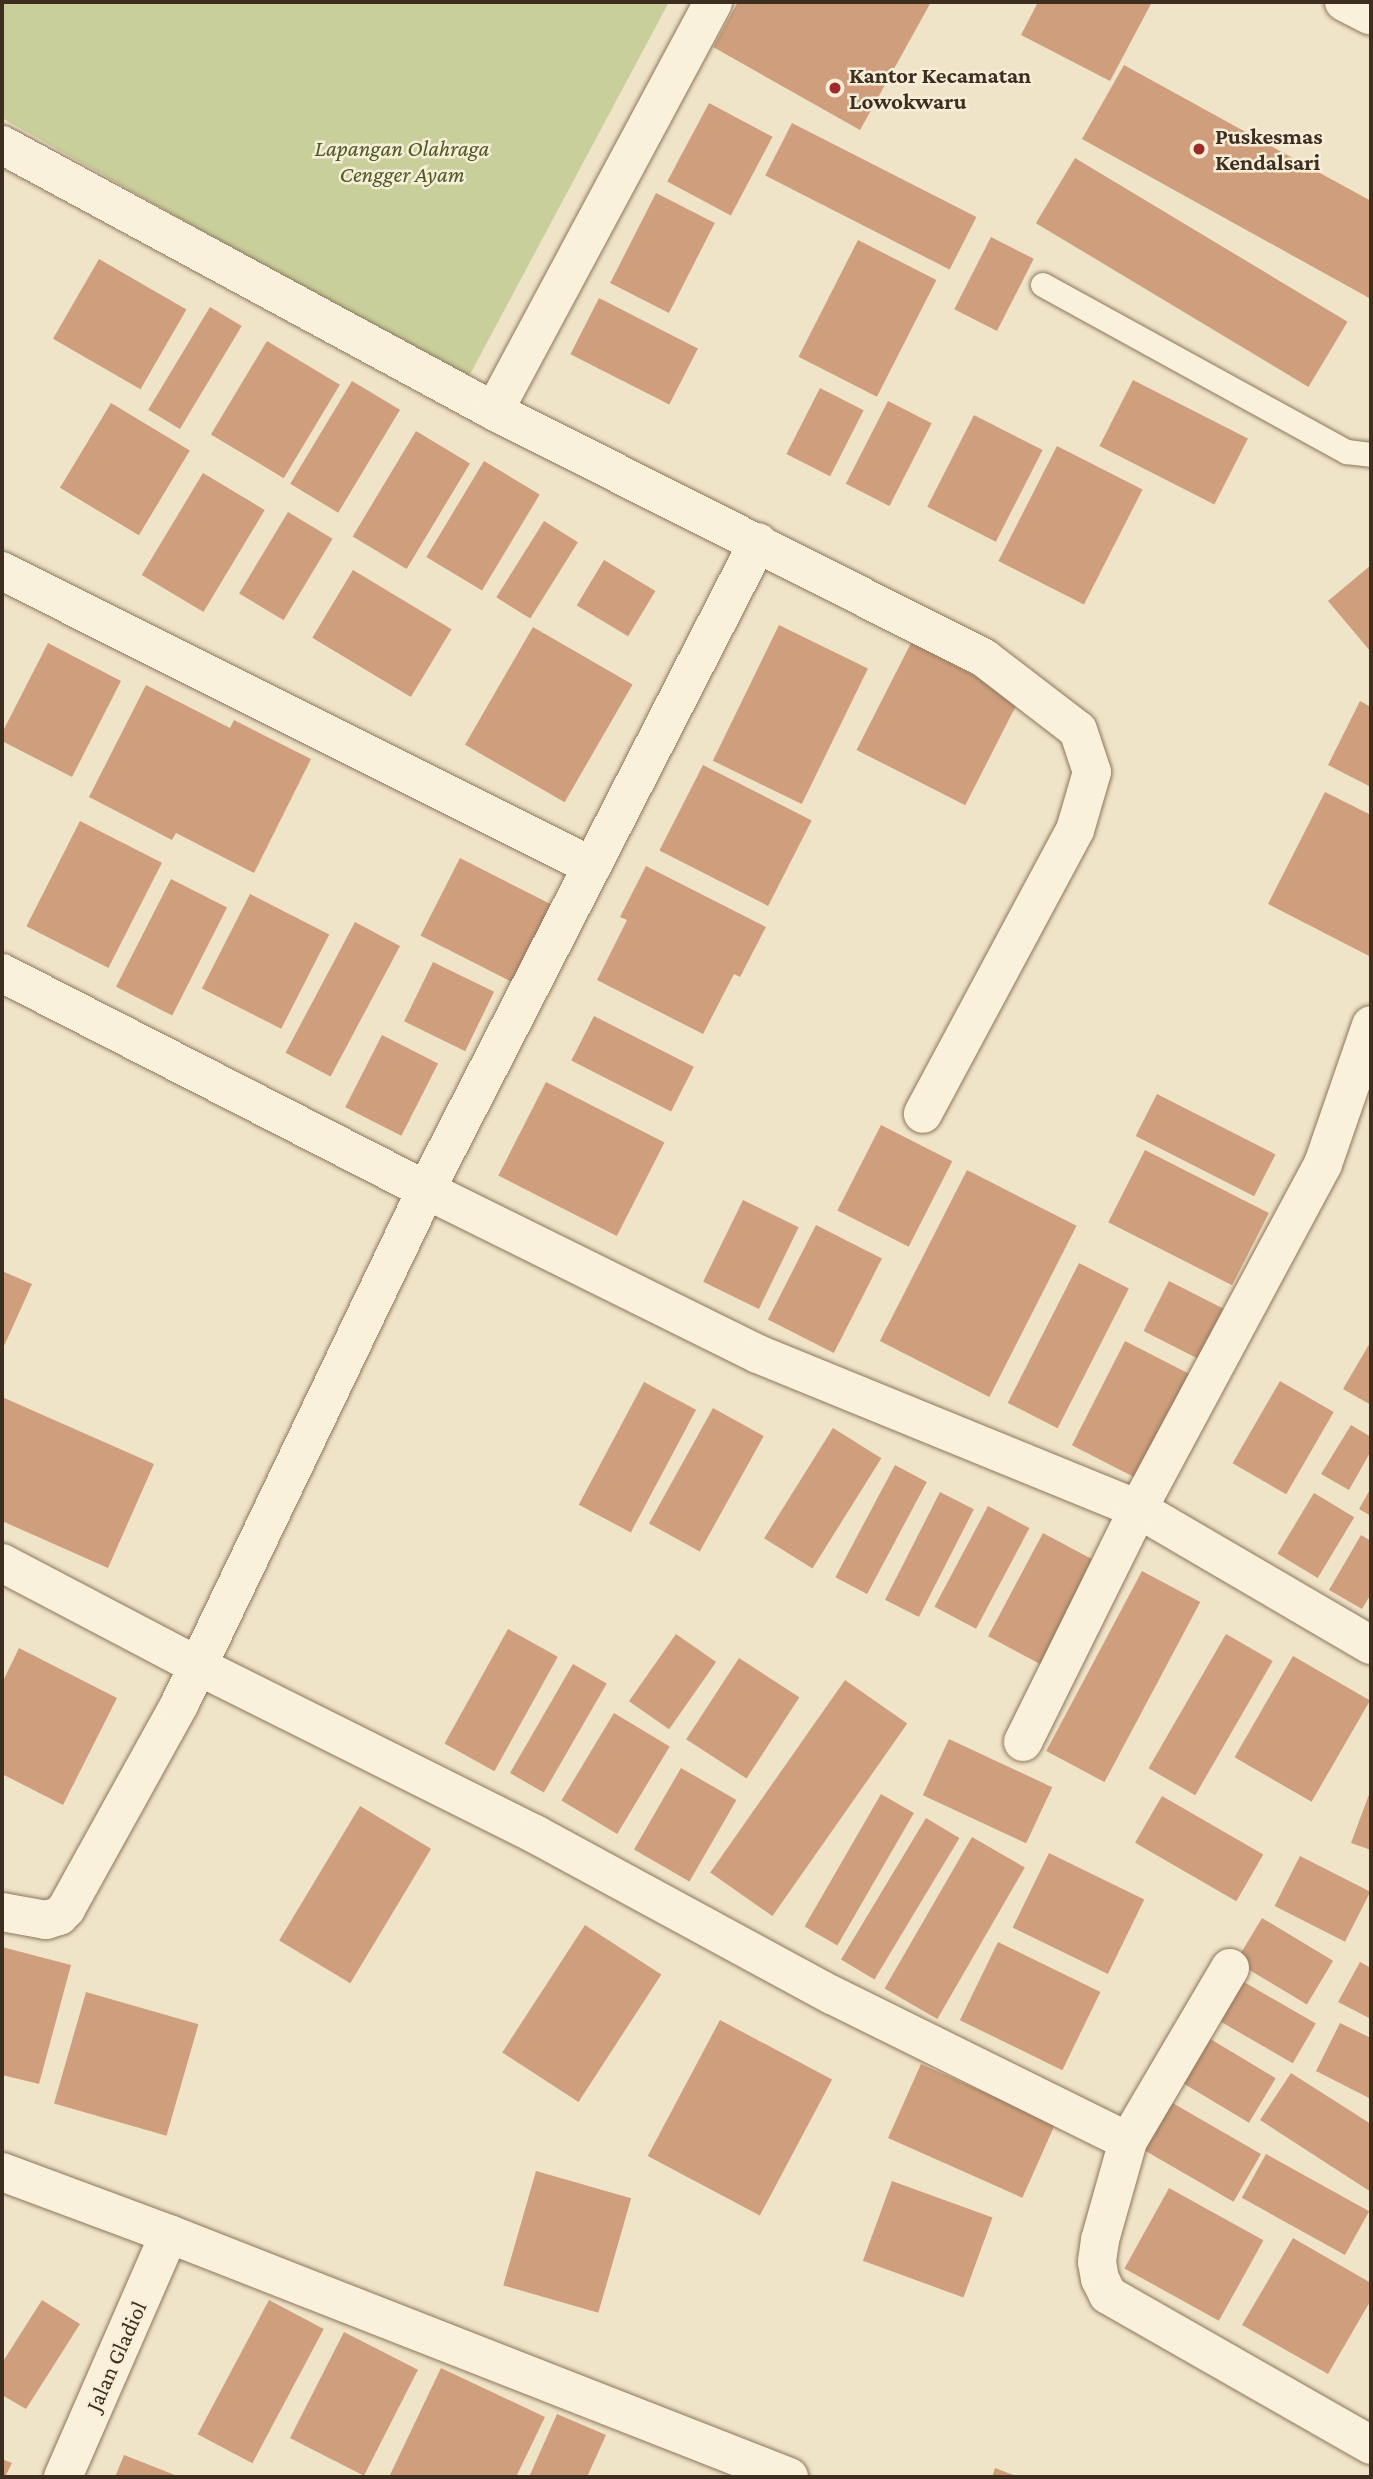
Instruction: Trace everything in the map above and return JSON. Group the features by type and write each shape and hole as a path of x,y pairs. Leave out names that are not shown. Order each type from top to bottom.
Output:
{"street":[{"path":"495,411 713,2"},
{"path":"1344,2 1371,16"},
{"path":"2,145 495,411 984,658 1015,679 1078,730 1092,772 1075,830 923,1114"},
{"path":"2,1912 46,1920 59,1916 66,1909 198,1666 425,1191 758,542"},
{"path":"2,571 592,866"},
{"path":"2,972 425,1191 758,1353 1138,1509 1371,1645"},
{"path":"1023,1742 1138,1509 1323,1164 1371,1025"},
{"path":"2,1563 198,1666 535,1834 832,1995 1128,2141"},
{"path":"1230,1968 1128,2141 1105,2217 1097,2262 1100,2280 1108,2295 1369,2439"},
{"path":"2,2172 169,2234 789,2477"},
{"name":"Jalan Gladiol","path":"64,2477 169,2234"}],"lane":[{"path":"1044,285 1347,452 1371,455"}],"green space":[{"name":"Lapangan Olahraga Cengger Ayam","path":"2,2 669,2 467,380 2,118"}],"building":[{"name":"Kantor Kecamatan Lowokwaru","path":"738,2 931,2 860,130 713,47"},
{"path":"1038,2 1152,2 1110,81 1021,35"},
{"path":"1124,65 1371,201 1371,299 1082,139"},
{"path":"709,103 773,137 731,215 667,182"},
{"path":"792,123 976,217 950,270 765,176"},
{"path":"1075,158 1348,322 1308,387 1036,223"},
{"path":"656,193 715,223 669,313 610,283"},
{"path":"991,237 1034,259 997,331 954,309"},
{"path":"858,240 936,280 877,397 799,357"},
{"path":"99,259 186,310 140,389 53,339"},
{"path":"599,298 698,348 669,405 570,354"},
{"path":"210,307 242,326 180,429 148,410"},
{"path":"267,341 340,385 284,478 211,434"},
{"path":"1133,380 1248,439 1214,504 1099,446"},
{"path":"352,381 400,410 338,513 290,484"},
{"path":"820,388 864,410 830,476 786,454"},
{"path":"888,401 932,423 889,506 846,484"},
{"path":"111,403 190,450 139,535 60,488"},
{"path":"974,415 1043,450 996,542 927,507"},
{"path":"416,431 470,463 407,569 353,536"},
{"path":"1057,446 1143,490 1084,605 998,561"},
{"path":"484,461 540,494 482,590 426,557"},
{"path":"203,473 265,510 203,612 142,575"},
{"path":"288,512 333,539 284,620 239,593"},
{"path":"544,521 578,542 530,619 496,597"},
{"path":"604,560 655,591 628,636 577,605"},
{"path":"1371,565 1371,652 1328,601"},
{"path":"353,570 452,629 411,697 312,638"},
{"path":"779,625 868,668 802,804 713,761"},
{"path":"533,627 633,684 565,802 465,745"},
{"path":"48,643 121,681 72,777 2,741 2,733"},
{"path":"911,643 1020,698 965,805 857,750"},
{"path":"146,685 230,728 234,720 311,759 254,873 176,833 172,840 89,797"},
{"path":"1360,701 1371,707 1371,787 1328,765"},
{"path":"703,765 812,820 768,906 659,851"},
{"path":"1325,792 1371,815 1371,957 1268,904"},
{"path":"80,821 162,863 108,968 26,926"},
{"path":"460,858 551,904 511,982 421,936"},
{"path":"646,866 766,927 740,977 734,974 703,1034 597,980 627,920 620,917"},
{"path":"171,879 227,908 172,1015 116,987"},
{"path":"250,894 329,934 281,1029 202,988"},
{"path":"355,922 400,946 331,1077 286,1053"},
{"path":"433,962 494,992 465,1051 404,1021"},
{"path":"594,1016 694,1067 671,1111 571,1061"},
{"path":"382,1035 438,1064 401,1136 345,1107"},
{"path":"546,1082 665,1142 617,1236 498,1176"},
{"path":"1157,1094 1276,1154 1254,1196 1136,1136"},
{"path":"881,1125 952,1161 909,1247 837,1211"},
{"path":"1145,1150 1269,1213 1232,1285 1108,1222"},
{"path":"967,1170 1077,1226 989,1397 880,1341"},
{"path":"743,1200 799,1227 759,1309 703,1282"},
{"path":"816,1225 882,1259 834,1353 768,1319"},
{"path":"1079,1263 1129,1288 1058,1428 1008,1403"},
{"path":"2,1271 32,1284 4,1346 2,1345"},
{"path":"1169,1281 1236,1315 1210,1365 1144,1331"},
{"path":"1125,1341 1200,1379 1147,1483 1072,1445"},
{"path":"1371,1341 1371,1405 1343,1389"},
{"path":"1280,1381 1334,1412 1286,1494 1232,1463"},
{"path":"644,1382 696,1410 631,1532 579,1505"},
{"path":"2,1397 154,1464 108,1568 2,1521"},
{"path":"713,1408 764,1436 700,1552 649,1523"},
{"path":"1351,1425 1371,1437 1371,1451 1349,1490 1321,1474"},
{"path":"833,1428 881,1458 812,1568 764,1538"},
{"path":"895,1465 927,1482 867,1594 835,1577"},
{"path":"1371,1488 1371,1516 1359,1509"},
{"path":"940,1492 974,1509 919,1617 885,1600"},
{"path":"1314,1493 1354,1517 1318,1578 1277,1554"},
{"path":"988,1506 1029,1528 976,1629 934,1607"},
{"path":"1043,1533 1097,1562 1042,1665 988,1636"},
{"path":"1361,1535 1371,1541 1371,1594 1362,1609 1329,1590"},
{"path":"1142,1571 1200,1602 1105,1782 1046,1751"},
{"path":"508,1629 558,1657 494,1771 444,1744"},
{"path":"676,1634 716,1662 669,1729 629,1701"},
{"path":"1226,1634 1273,1661 1195,1795 1148,1768"},
{"path":"19,1648 117,1698 63,1805 2,1774 2,1683"},
{"path":"1293,1656 1370,1700 1312,1802 1234,1757"},
{"path":"739,1658 799,1697 747,1779 686,1739"},
{"path":"573,1664 607,1684 544,1793 510,1773"},
{"path":"845,1680 907,1724 772,1916 710,1873"},
{"path":"614,1713 670,1746 617,1834 561,1800"},
{"path":"949,1739 1052,1787 1026,1843 923,1795"},
{"path":"681,1768 736,1800 689,1881 634,1849"},
{"path":"1371,1789 1371,1850 1351,1843"},
{"path":"881,1794 914,1813 837,1946 804,1927"},
{"path":"1162,1796 1263,1854 1236,1901 1135,1843"},
{"path":"360,1806 431,1849 350,1983 279,1941"},
{"path":"926,1818 959,1838 874,1980 841,1959"},
{"path":"972,1837 1025,1867 937,2019 884,1989"},
{"path":"1049,1853 1144,1899 1108,1974 1013,1928"},
{"path":"1300,1856 1370,1892 1345,1942 1275,1906"},
{"path":"1262,1918 1333,1961 1307,2004 1236,1962"},
{"path":"585,1925 661,1975 579,2102 502,2052"},
{"path":"998,1942 1100,1992 1062,2070 960,2020"},
{"path":"2,1947 71,1965 39,2084 2,2075"},
{"path":"1360,1962 1371,1968 1371,2019 1338,2002"},
{"path":"1237,1978 1316,2024 1293,2063 1214,2018"},
{"path":"86,1992 198,2024 166,2136 54,2104"},
{"path":"720,2020 832,2080 760,2216 648,2156"},
{"path":"1340,2023 1371,2038 1371,2099 1316,2071"},
{"path":"1202,2034 1276,2078 1249,2123 1175,2079"},
{"path":"921,2064 1055,2124 1022,2198 888,2138"},
{"path":"1291,2073 1371,2124 1371,2192 1260,2120"},
{"path":"1164,2098 1261,2154 1233,2202 1136,2146"},
{"path":"1266,2154 1369,2211 1345,2255 1242,2198"},
{"path":"536,2171 631,2198 598,2313 503,2285"},
{"path":"892,2181 993,2218 963,2297 863,2261"},
{"path":"1169,2188 1263,2240 1219,2321 1124,2268"},
{"path":"1293,2238 1371,2283 1371,2300 1328,2374 1242,2325"},
{"path":"42,2300 80,2324 26,2409 2,2395 2,2363"},
{"path":"269,2300 324,2329 252,2463 198,2434"},
{"path":"344,2332 418,2370 364,2476 290,2438"},
{"path":"441,2368 545,2417 516,2477 389,2477"},
{"path":"557,2414 606,2435 587,2477 529,2477"},
{"path":"124,2455 180,2477 115,2477"},
{"path":"2,2459 12,2463 5,2477 2,2477"},
{"path":"995,2468 1019,2477 992,2477"}],"place":[{"name":"Kantor Kecamatan Lowokwaru","path":"835,88"},
{"name":"Puskesmas Kendalsari","path":"1199,149"}]}
